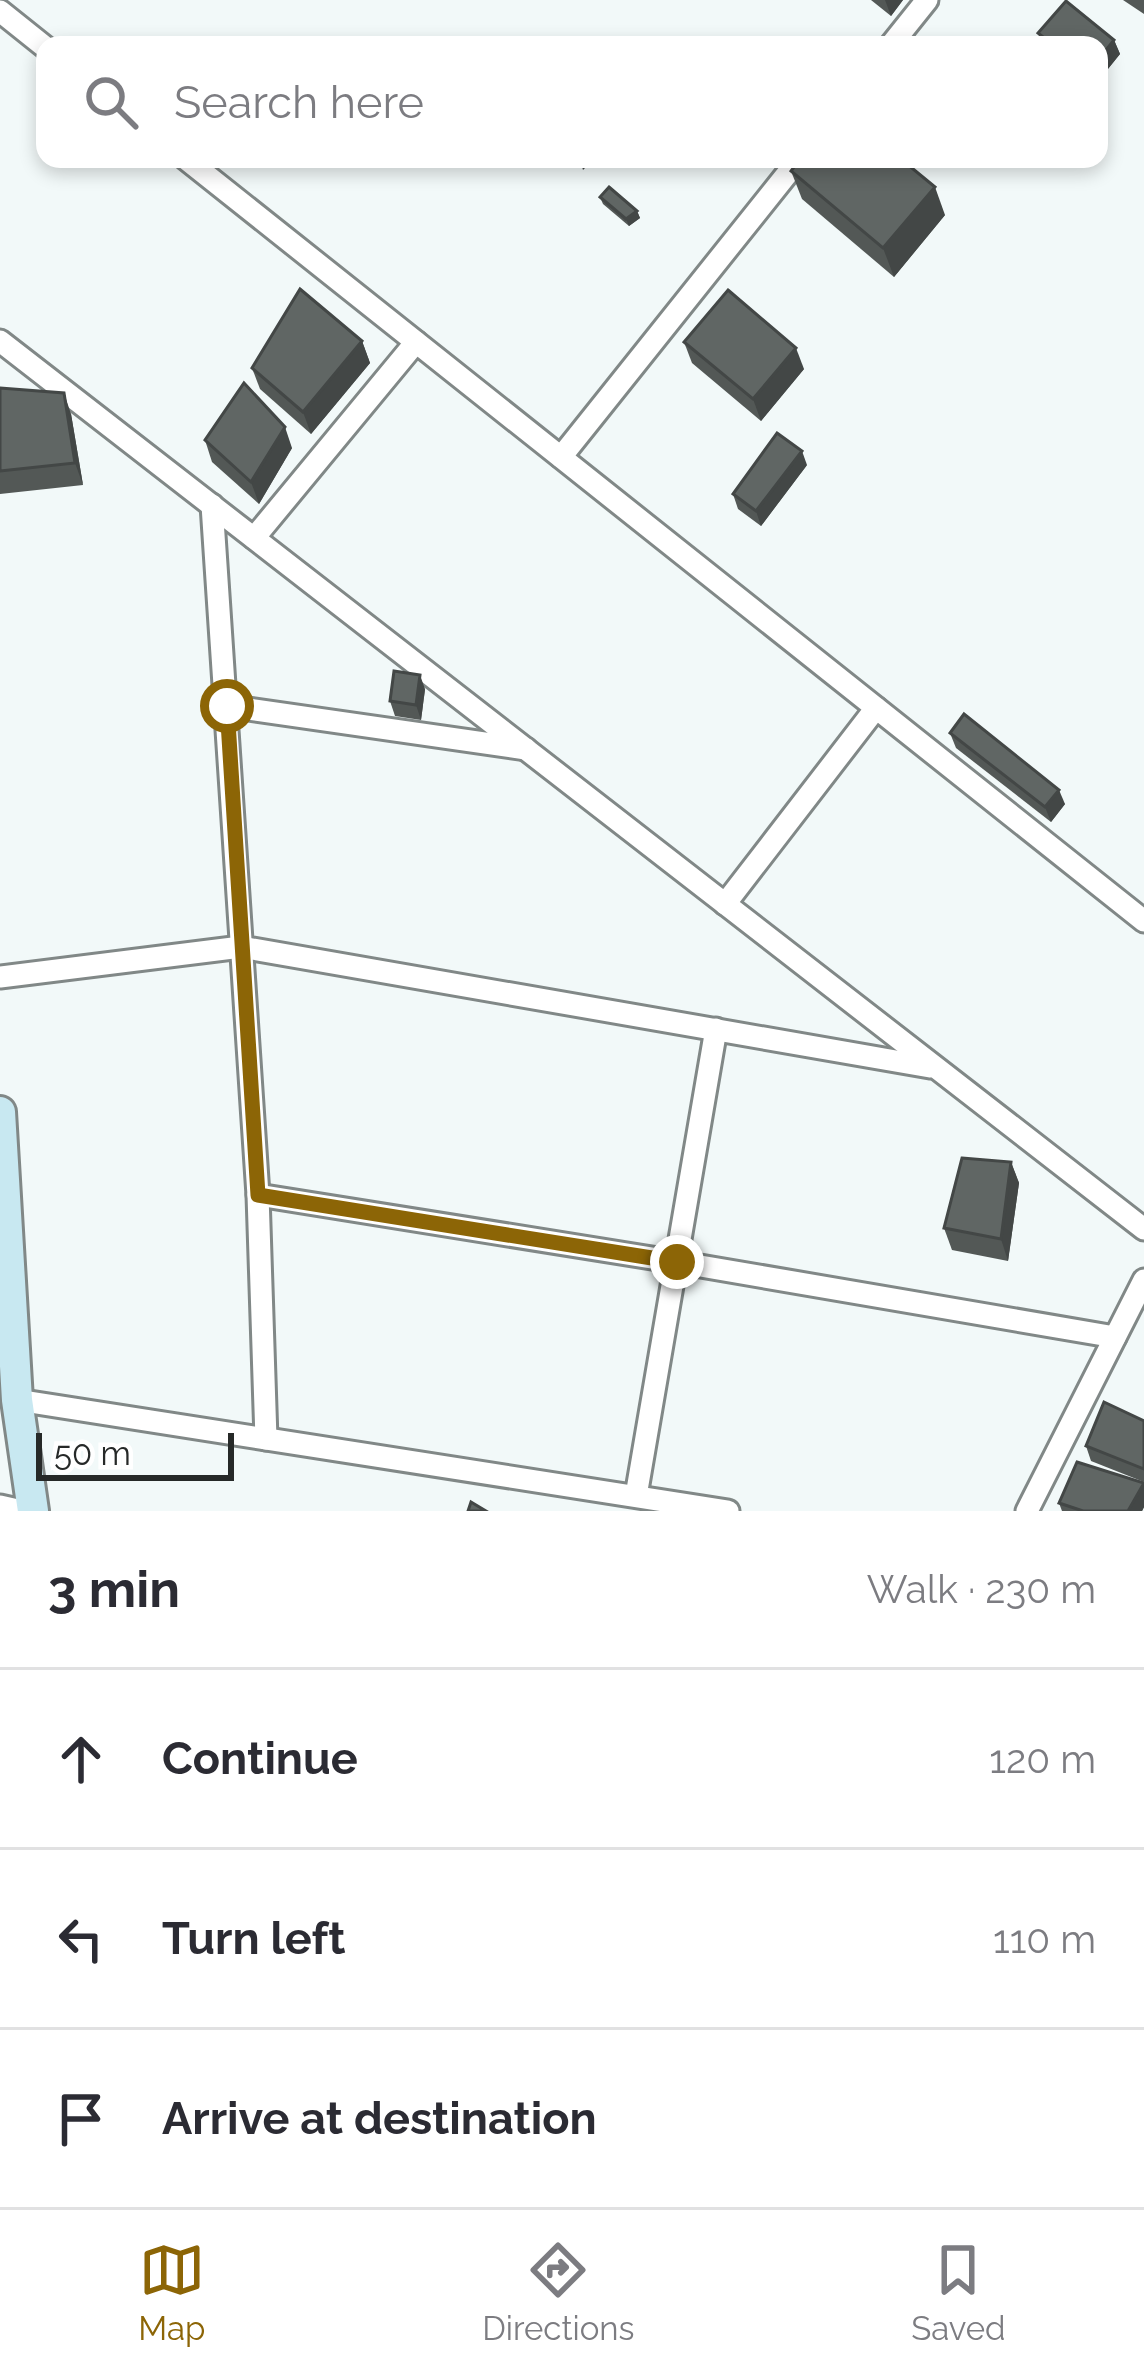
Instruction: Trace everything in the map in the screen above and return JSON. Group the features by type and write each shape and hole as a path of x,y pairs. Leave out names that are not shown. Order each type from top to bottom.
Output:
{"main road":[{"path":"0,1112 17,1400 33,1511"}],"street":[{"path":"898,36 927,0"},
{"path":"0,11 36,40"},
{"path":"197,168 1144,921"},
{"path":"561,457 793,168"},
{"path":"0,340 1144,1229"},
{"path":"254,538 416,342"},
{"path":"212,505 258,1195 266,1439"},
{"path":"227,706 526,749"},
{"path":"725,904 876,708"},
{"path":"0,977 241,947 936,1068"},
{"path":"636,1496 716,1029"},
{"path":"258,1195 1115,1337"},
{"path":"1027,1511 1144,1280"},
{"path":"17,1400 728,1511"},
{"path":"576,1511 579,1488"},
{"path":"0,1506 22,1511"}],"building":[{"path":"1066,1 1114,40 1108,48 1108,36 1038,33"},
{"path":"912,168 935,187 883,248 791,171"},
{"path":"609,187 637,211 626,219 600,197"},
{"path":"300,289 362,341 303,412 252,368"},
{"path":"728,290 796,348 753,399 684,342"},
{"path":"244,383 285,427 251,482 205,440"},
{"path":"0,388 64,393 75,463 0,471"},
{"path":"777,433 802,451 756,511 733,494"},
{"path":"394,671 420,675 416,705 390,701"},
{"path":"964,714 1059,790 1045,807 950,733"},
{"path":"962,1158 1011,1162 1001,1239 944,1228"},
{"path":"1104,1402 1144,1421 1144,1469 1086,1446"},
{"path":"1077,1462 1144,1483 1128,1511 1083,1511 1059,1503"}],"route":[{"path":"227,706 258,1195 677,1262"}]}
